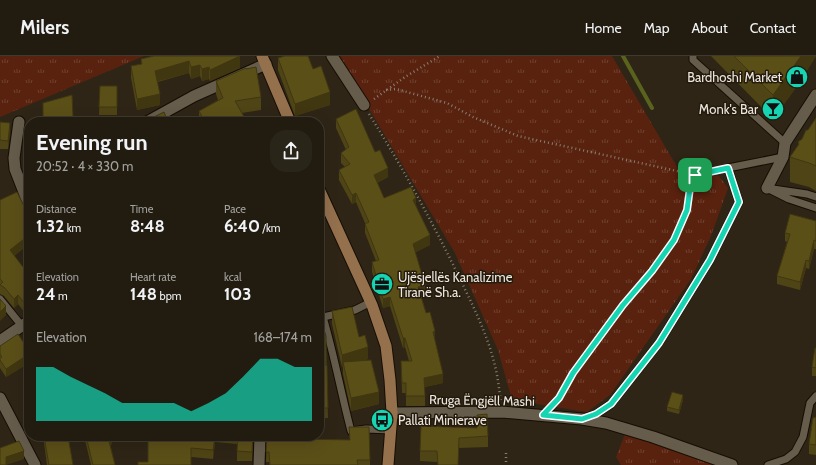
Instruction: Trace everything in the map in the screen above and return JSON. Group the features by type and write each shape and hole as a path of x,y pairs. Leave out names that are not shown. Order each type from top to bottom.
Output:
{"main road":[{"path":"264,60 288,117"},
{"path":"324,200 371,302 386,346 392,413 388,465"}],"street":[{"path":"332,56 364,106"},
{"path":"156,117 264,60"},
{"path":"767,188 783,157 784,143 816,94"},
{"path":"19,122 14,158 15,170 24,190"},
{"path":"0,341 24,325"},
{"path":"0,398 35,465"},
{"name":"Rruga Ëngjëll Mashi","path":"392,413 502,412 582,419 606,423 653,437 732,465"},
{"path":"259,465 260,441"}],"lane":[{"path":"693,56 693,60 784,143"},
{"path":"582,419 596,414 611,404 659,343 710,260 739,202 728,168 783,157"},
{"path":"767,188 807,194 816,197"},
{"path":"767,188 789,199 816,208"},
{"path":"0,299 24,323"},
{"path":"324,317 355,310 371,302"},
{"path":"324,320 333,351 342,398 352,431 366,429 391,430"},
{"path":"768,465 786,459 792,456 795,452 803,437 810,403 816,396"}],"path":[{"path":"440,56 385,90 364,106 400,164 438,233 472,305 494,361 502,412"},
{"path":"385,90 396,89 447,103 473,118 518,136 695,175 728,168"},
{"path":"543,415 559,398 581,362 623,305 652,271 674,240 687,210 690,188 695,175"},
{"path":"506,453 506,465"}],"green space":[{"path":"0,56 144,56 0,117"},
{"path":"338,56 612,56 677,167 688,173 697,175 719,176 728,188 711,236 691,279 610,395 587,412 512,400 498,350 455,253 362,97 351,75"},
{"path":"625,434 672,449 713,465 621,465 616,457"}],"building":[{"path":"154,56 240,56 210,70 209,67 202,69 200,65 191,67 189,61 155,71 160,94 137,99 131,66 142,64 141,59"},
{"path":"285,56 308,56 313,69 321,66 330,92 295,104 278,58"},
{"path":"734,56 801,56 773,95"},
{"path":"256,67 261,97 235,101 244,117 202,117 199,111 223,98 216,81 246,69"},
{"path":"100,86 117,86 117,107 99,107"},
{"path":"72,95 73,117 43,117 43,103"},
{"path":"356,109 375,152 380,150 388,168 374,175 384,198 411,187 416,198 413,200 430,235 413,244 425,285 418,287 426,313 430,312 443,374 424,378 425,396 406,396 406,383 402,383 401,361 412,361 390,297 383,299 372,262 379,260 365,224 369,222 356,193 352,195 339,170 350,164 341,153 349,147 336,119"},
{"path":"164,112 166,117 154,117"},
{"path":"816,118 816,166 790,157 806,130 808,130"},
{"path":"0,122 10,123 8,141 0,140"},
{"path":"17,192 24,206 24,239 10,250 24,268 24,303 18,295 14,299 4,287 0,285 3,282 0,279 0,200"},
{"path":"790,214 816,221 816,241 814,240 809,261 806,260 800,282 777,276 790,234 785,233"},
{"path":"0,299 6,306 0,312"},
{"path":"352,307 359,337 365,335 368,347 342,355 332,311"},
{"path":"324,330 326,336 326,362 324,363"},
{"path":"18,334 24,343 24,357 6,369 0,360 2,357 0,354 0,346"},
{"path":"816,348 816,368 812,367"},
{"path":"371,360 379,392 351,398 343,362"},
{"path":"324,365 327,365 328,408 324,408"},
{"path":"672,392 683,395 679,410 667,407"},
{"path":"487,414 488,436 459,438 458,465 438,465 437,451 420,451 421,426 477,428 477,415"},
{"path":"816,417 816,445 809,444 813,418"},
{"path":"349,427 369,427 370,460 357,460 358,465 270,465 269,452 266,452 267,441 350,440"},
{"path":"19,441 24,451 6,457 6,465 0,465 0,448"},
{"path":"45,441 69,441 73,465 49,465"},
{"path":"87,441 109,441 115,465 93,465"},
{"path":"148,441 214,441 213,450 191,448 191,465 138,465 138,462 148,462"},
{"path":"238,441 253,441 252,452 237,451"}],"waterway":[{"path":"623,56 652,108"}],"place":[{"name":"Bardhoshi Market","path":"797,77"},
{"name":"Monk's Bar","path":"773,109"},
{"name":"Ujësjellës Kanalizime Tiranë Sh.a.","path":"382,284"},
{"name":"Pallati Minierave","path":"382,420"}],"route":[{"path":"728,168 739,202 710,260 659,343 611,404 596,414 582,419 543,415 559,398 573,373 623,305 652,271 674,240 687,210 690,188 695,175 728,168"}]}
